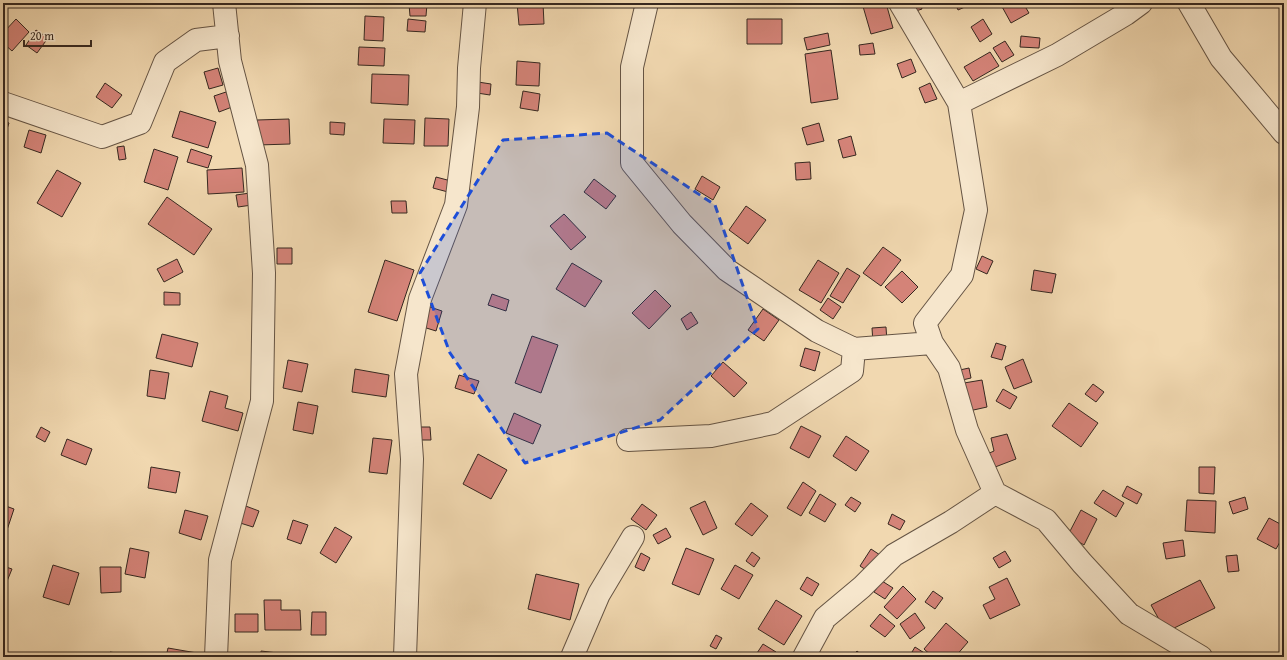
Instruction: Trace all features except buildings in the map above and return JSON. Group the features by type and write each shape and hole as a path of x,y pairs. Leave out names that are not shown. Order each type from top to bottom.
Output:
{"street":[{"path":"216,657 220,560 262,401 264,273 257,165 230,60 224,3"},
{"path":"406,657 412,459 406,374 420,299 456,205 468,107 469,68 475,3"},
{"path":"647,3 632,67 632,163 682,224 727,270 817,331 854,349 932,343"},
{"path":"900,3 960,103 976,210 962,274 924,323 932,343 949,368 967,430 995,493 1046,520 1082,563 1129,614 1201,657"},
{"path":"960,103 1057,55 1126,14 1141,3"},
{"path":"1189,3 1221,58 1284,133"},
{"path":"3,103 102,137 140,123 165,62 196,40 228,36"},
{"path":"628,440 711,436 773,423 852,371 854,349"},
{"path":"804,657 825,618 862,588 894,556 951,522 995,493"},
{"path":"572,657 598,594 633,536"}],"highlighted area":[{"path":"607,133 715,205 758,329 660,420 525,463 450,353 420,273 503,140"}]}
